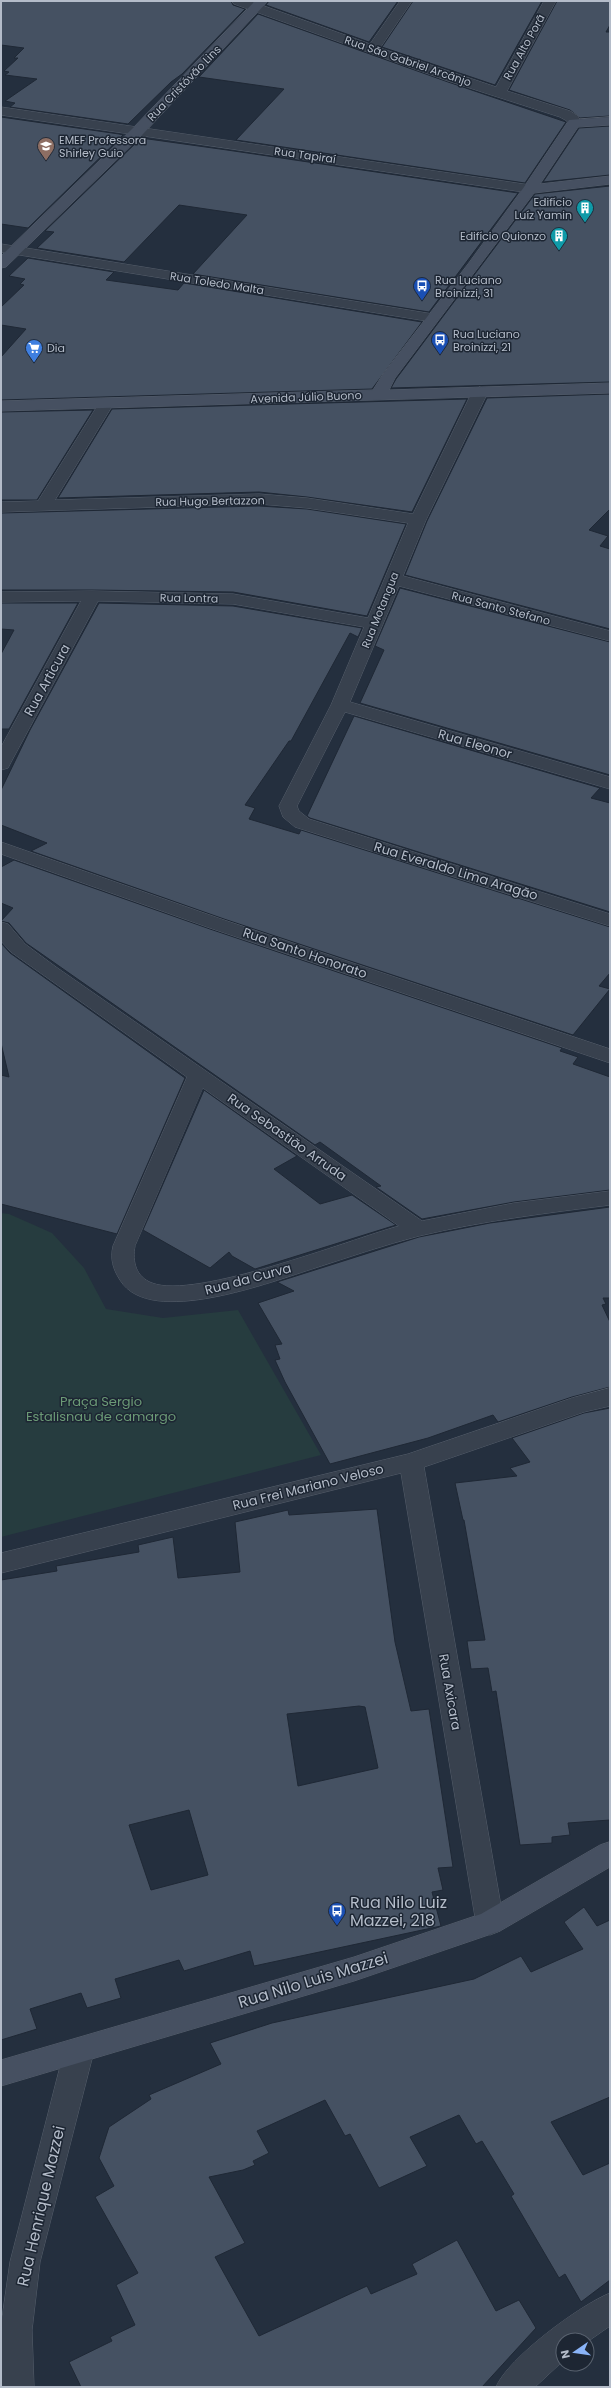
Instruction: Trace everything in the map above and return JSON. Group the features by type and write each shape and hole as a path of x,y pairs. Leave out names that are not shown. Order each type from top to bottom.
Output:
{"street":[{"name":"Rua São Gabriel Arcânjo","path":"238,1 259,4 372,50 565,114 574,119 574,123"},
{"path":"372,50 406,1"},
{"name":"Rua Alto Porã","path":"499,93 550,1"},
{"name":"Rua Cristóvão Lins","path":"1,264 8,249 138,130 259,4"},
{"name":"Rua Tapiraí","path":"1,111 552,186 610,180"},
{"path":"378,395 388,377 473,267 534,183 574,123 610,121"},
{"name":"Rua Toledo Malta","path":"8,249 433,318"},
{"name":"Avenida Júlio Buono","path":"1,406 610,388"},
{"name":"Rua Motangua","path":"302,823 290,813 288,806 340,706 418,520 480,392"},
{"path":"44,504 106,403"},
{"name":"Rua Hugo Bertazzon","path":"1,507 44,504 259,499 307,503 418,520"},
{"name":"Rua Santo Stefano","path":"392,579 610,636"},
{"name":"Rua Lontra","path":"1,597 92,596 233,599 375,624"},
{"name":"Rua Articura","path":"1,764 92,596"},
{"name":"Rua Eleonor","path":"340,706 610,783"},
{"name":"Rua Everaldo Lima Aragão","path":"302,823 610,920"},
{"name":"Rua Santo Honorato","path":"1,848 217,924 610,1056"},
{"name":"Rua Sebastião Arruda","path":"1,928 18,948 49,971 418,1229"},
{"name":"Rua da Curva","path":"198,1075 124,1246 122,1255 123,1265 127,1275 138,1286 155,1292 171,1293 223,1288 418,1229"},
{"path":"418,1229 559,1204 610,1198"},
{"name":"Rua Frei Mariano Veloso","path":"1,1563 411,1462 580,1404 610,1397"},
{"name":"Rua Axicara","path":"411,1462 490,1923"},
{"name":"Rua Nilo Luis Mazzei","path":"1,2073 349,1971 490,1923 531,1902 610,1852"},
{"name":"Rua Henrique Mazzei","path":"18,2387 16,2330 25,2262 79,2051"},
{"path":"575,2332 610,2308"},
{"path":"512,2387 555,2347"}],"green space":[{"name":"Praça Sergio Estalisnau de camargo","path":"1,1213 9,1214 52,1233 84,1268 106,1309 163,1318 238,1310 321,1455 1,1537"}],"building":[{"path":"1,1 231,1 233,5 245,9 182,74 171,82 128,124 10,107 15,103 5,101 37,79 5,75 9,72 4,71 18,58 14,58 24,48 1,45"},
{"path":"269,1 398,1 369,42 266,5"},
{"path":"413,1 542,1 495,85 382,47"},
{"path":"557,1 610,1 610,25 606,32 610,32 610,116 580,118 570,110 509,90"},
{"path":"258,14 448,82 566,122 525,183 236,140 284,89 199,77"},
{"name":"EMEF Professora Shirley Guio","path":"1,117 123,135 28,228 1,224"},
{"path":"610,126 610,175 543,182 579,128"},
{"path":"141,138 518,193 429,312 193,274 247,215 179,205 124,262 37,248 54,232 45,231"},
{"path":"610,186 610,382 391,388 396,379 535,194"},
{"path":"28,258 114,272 106,280 178,290 184,283 422,322 372,389 1,400 1,357 26,329 1,325 1,307 24,285 20,284 25,279 9,276"},
{"path":"610,394 610,509 589,530 608,536 600,546 610,549 610,629 405,575 427,521 487,398"},
{"path":"467,399 412,512 307,497 259,492 58,498 112,409"},
{"path":"93,410 37,500 1,500 1,412"},
{"path":"259,506 307,509 406,524 367,616 233,592 1,590 1,513"},
{"path":"400,588 610,642 610,775 360,703 384,650 375,646"},
{"path":"1,603 78,603 9,729 1,729 1,654 14,630 1,629"},
{"path":"99,603 233,606 362,628 358,637 350,633 291,741 289,741 245,805 255,808 249,819 299,834 301,830 610,927 610,973 599,986 610,989 573,1035 224,919 31,851 47,843 1,825 1,790 30,730"},
{"path":"354,716 600,788 591,798 610,803 610,912 307,816"},
{"path":"14,860 210,929 562,1048 560,1051 578,1057 573,1064 610,1077 610,1190 514,1202 422,1219 376,1187 381,1186 320,1142 315,1145 26,943 9,923 1,921 13,908 1,903 1,867"},
{"path":"1,943 10,953 185,1078 117,1234 1,1204 1,1075 9,1077 1,1043"},
{"path":"204,1090 297,1156 274,1169 320,1204 352,1195 396,1225 255,1269 232,1256 229,1252 210,1268 143,1230"},
{"path":"610,1207 610,1298 603,1298 606,1304 602,1305 610,1322 610,1387 572,1397 498,1422 493,1415 428,1438 330,1464 285,1382 275,1360 280,1359 275,1345 282,1344 258,1303 294,1291 277,1282 419,1237 490,1223"},
{"path":"610,1408 610,1820 568,1823 570,1835 552,1837 552,1843 520,1845 496,1691 492,1692 488,1668 471,1669 467,1641 485,1640 464,1520 455,1483 517,1476 510,1468 530,1462 512,1438 584,1413"},
{"path":"377,1509 395,1642 411,1711 429,1709 453,1867 438,1868 443,1890 432,1892 441,1926 254,1966 250,1951 184,1971 179,1960 115,1979 121,1998 87,2008 81,1993 30,2009 37,2029 1,2040 1,1580 57,1571 56,1566 139,1552 138,1545 173,1537 178,1578 240,1572 235,1522 288,1510 289,1515","holes":["359,1706 365,1707 378,1768 298,1786 287,1714","189,1810 208,1875 151,1890 129,1825"]},
{"path":"584,1907 597,1926 610,1920 610,2097 551,2122 583,2175 610,2163 610,2280 581,2302 565,2274 559,2278 511,2196 514,2194 482,2141 476,2144 459,2115 410,2137 427,2166 379,2188 350,2134 345,2136 325,2100 257,2131 269,2153 253,2161 255,2165 243,2170 209,2177 245,2243 215,2257 259,2336 367,2286 371,2294 417,2274 412,2264 457,2240 496,2311 519,2300 536,2328 482,2387 81,2387 69,2362 112,2341 110,2337 135,2325 116,2285 138,2273 95,2197 114,2186 99,2158 109,2127 151,2099 149,2095 221,2064 210,2043 272,2023 474,1979 521,1956 531,1972 583,1949 564,1922"}],"place":[{"name":"EMEF Professora Shirley Guio","path":"46,161"},
{"name":"Edifício Luíz Yamin","path":"585,223"},
{"name":"Edifício Quionzo","path":"559,251"},
{"name":"Rua Luciano Broinizzi, 31","path":"422,301"},
{"name":"Rua Luciano Broinizzi, 21","path":"440,355"},
{"name":"Dia","path":"34,363"},
{"name":"Rua Nilo Luiz Mazzei, 218","path":"337,1926"}]}
